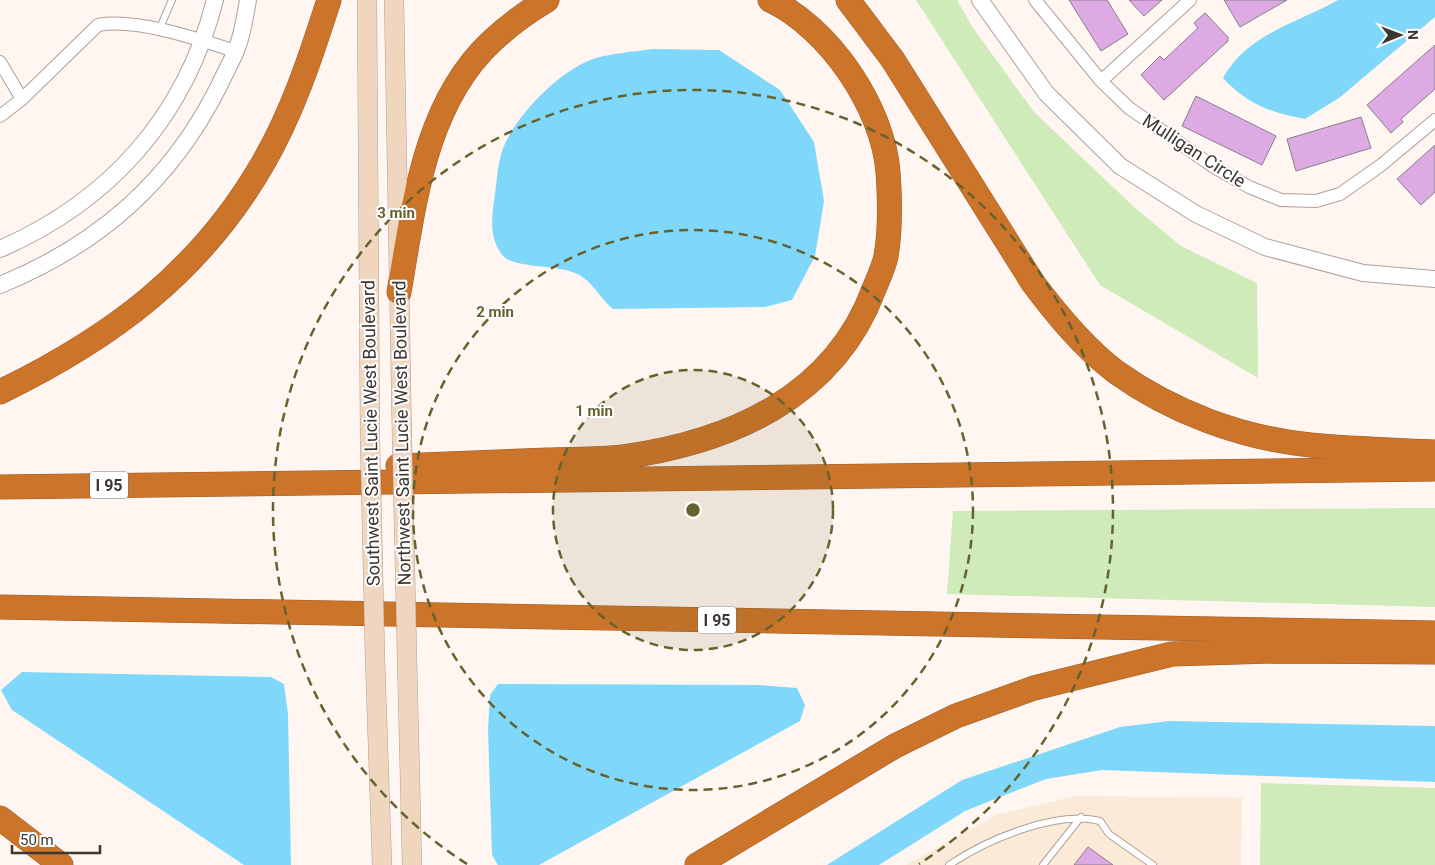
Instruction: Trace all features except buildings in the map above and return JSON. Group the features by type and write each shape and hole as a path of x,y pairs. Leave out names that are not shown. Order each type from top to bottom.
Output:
{"highway":[{"path":"0,392 44,370 94,341 139,308 187,266 229,216 262,165 287,117 312,52 329,0"},
{"path":"399,292 412,219 427,153 445,104 469,66 491,42 517,19 547,0"},
{"path":"217,484 311,469 622,457 666,449 725,431 776,408 813,382 845,348 868,307 886,258 891,210 887,162 872,111 843,62 813,30 770,0"},
{"path":"848,0 893,60 1033,283 1056,313 1086,345 1116,371 1167,402 1217,424 1266,438 1309,445 1435,452"},
{"name":"I 95","path":"0,487 1435,469"},
{"name":"I 95","path":"0,607 1435,634"},
{"path":"696,865 895,746 956,716 1034,688 1172,654 1276,651 1435,652"},
{"path":"0,818 61,865"}],"main road":[{"name":"Southwest Saint Lucie West Boulevard","path":"367,0 370,441 382,865"},
{"name":"Northwest Saint Lucie West Boulevard","path":"394,0 412,865"}],"street":[{"path":"0,249 42,229 70,212 106,184 167,113 202,41 215,0"},
{"path":"0,286 39,270 79,245 120,215 152,184 186,144 212,99 235,51 248,0"},
{"path":"980,0 1046,93 1120,166 1196,214 1274,249 1363,273 1435,279"},
{"name":"Mulligan Circle","path":"1035,0 1101,81 1129,108 1214,167 1249,187 1281,200 1316,201 1340,194 1380,166 1435,120"},
{"path":"1101,81 1190,0"},
{"path":"0,116 22,99 98,24 110,22 159,30 235,51"},
{"path":"0,62 22,99"}],"lane":[{"path":"159,30 172,0"},
{"path":"1043,865 1080,817"},
{"path":"954,864 1021,829 1080,817 1100,821 1108,834 1152,865"}],"shaded area":[{"path":"1075,796 1242,798 1241,865 906,865 996,815"}],"green space":[{"path":"916,0 957,0 971,25 1034,112 1134,207 1181,246 1257,283 1258,378 1100,285"},
{"path":"1435,508 1435,607 947,594 953,511"},
{"path":"1261,783 1435,788 1435,865 1260,865"}],"water":[{"path":"1338,0 1435,0 1435,17 1339,98 1305,119 1281,114 1260,106 1241,95 1223,78 1245,50 1259,40"},
{"path":"652,49 719,50 780,90 814,142 824,201 815,256 792,300 765,307 613,309 589,282 577,274 562,269 534,266 508,260 498,249 492,226 500,157 510,133 519,120 555,82 583,63 603,56"},
{"path":"22,672 271,677 284,684 288,714 291,865 244,865 12,710 1,690"},
{"path":"498,684 758,685 797,688 805,705 800,721 539,865 498,865 492,855 488,729 490,695"},
{"path":"1169,721 1435,726 1435,782 1102,770 1046,779 965,811 879,865 827,865 962,780 1120,727"}]}
